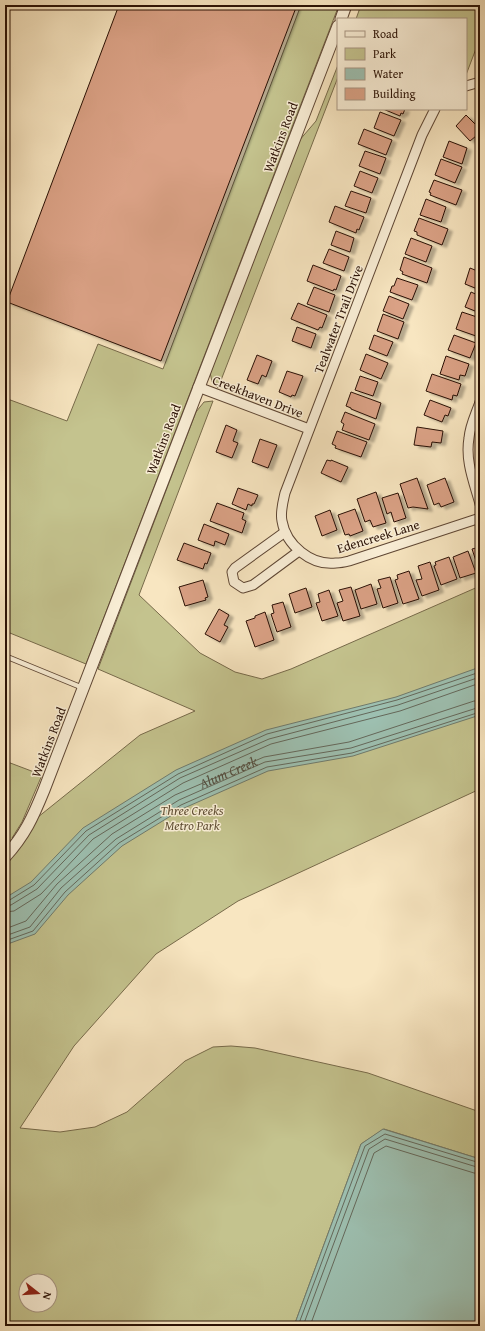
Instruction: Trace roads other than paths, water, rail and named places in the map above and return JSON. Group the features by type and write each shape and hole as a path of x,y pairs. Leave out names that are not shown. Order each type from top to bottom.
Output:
{"street":[{"path":"340,18 346,5"},
{"name":"Watkins Road","path":"5,857 19,842 32,820 337,29"},
{"path":"467,86 480,82"},
{"name":"Tealwater Trail Drive","path":"287,536 282,520 282,507 285,493 422,135 434,110"},
{"name":"Creekhaven Drive","path":"198,388 309,430"},
{"path":"480,402 472,423 468,453 470,469 480,504"},
{"name":"Edencreek Lane","path":"287,536 299,551 320,561 335,564 349,561 480,518"},
{"path":"287,536 235,568 232,572 234,582 243,588 253,586 299,551"}],"lane":[{"path":"5,656 83,688"}],"water":[{"name":"Alum Creek","path":"480,667 480,715 353,756 268,771 182,809 122,846 68,895 35,934 5,945 5,898 31,882 83,828 176,770 266,730 396,697"},
{"path":"383,1129 480,1159 480,1326 294,1326 361,1144"}],"park label":[{"name":"Three Creeks Metro Park","path":"192,818"}]}
